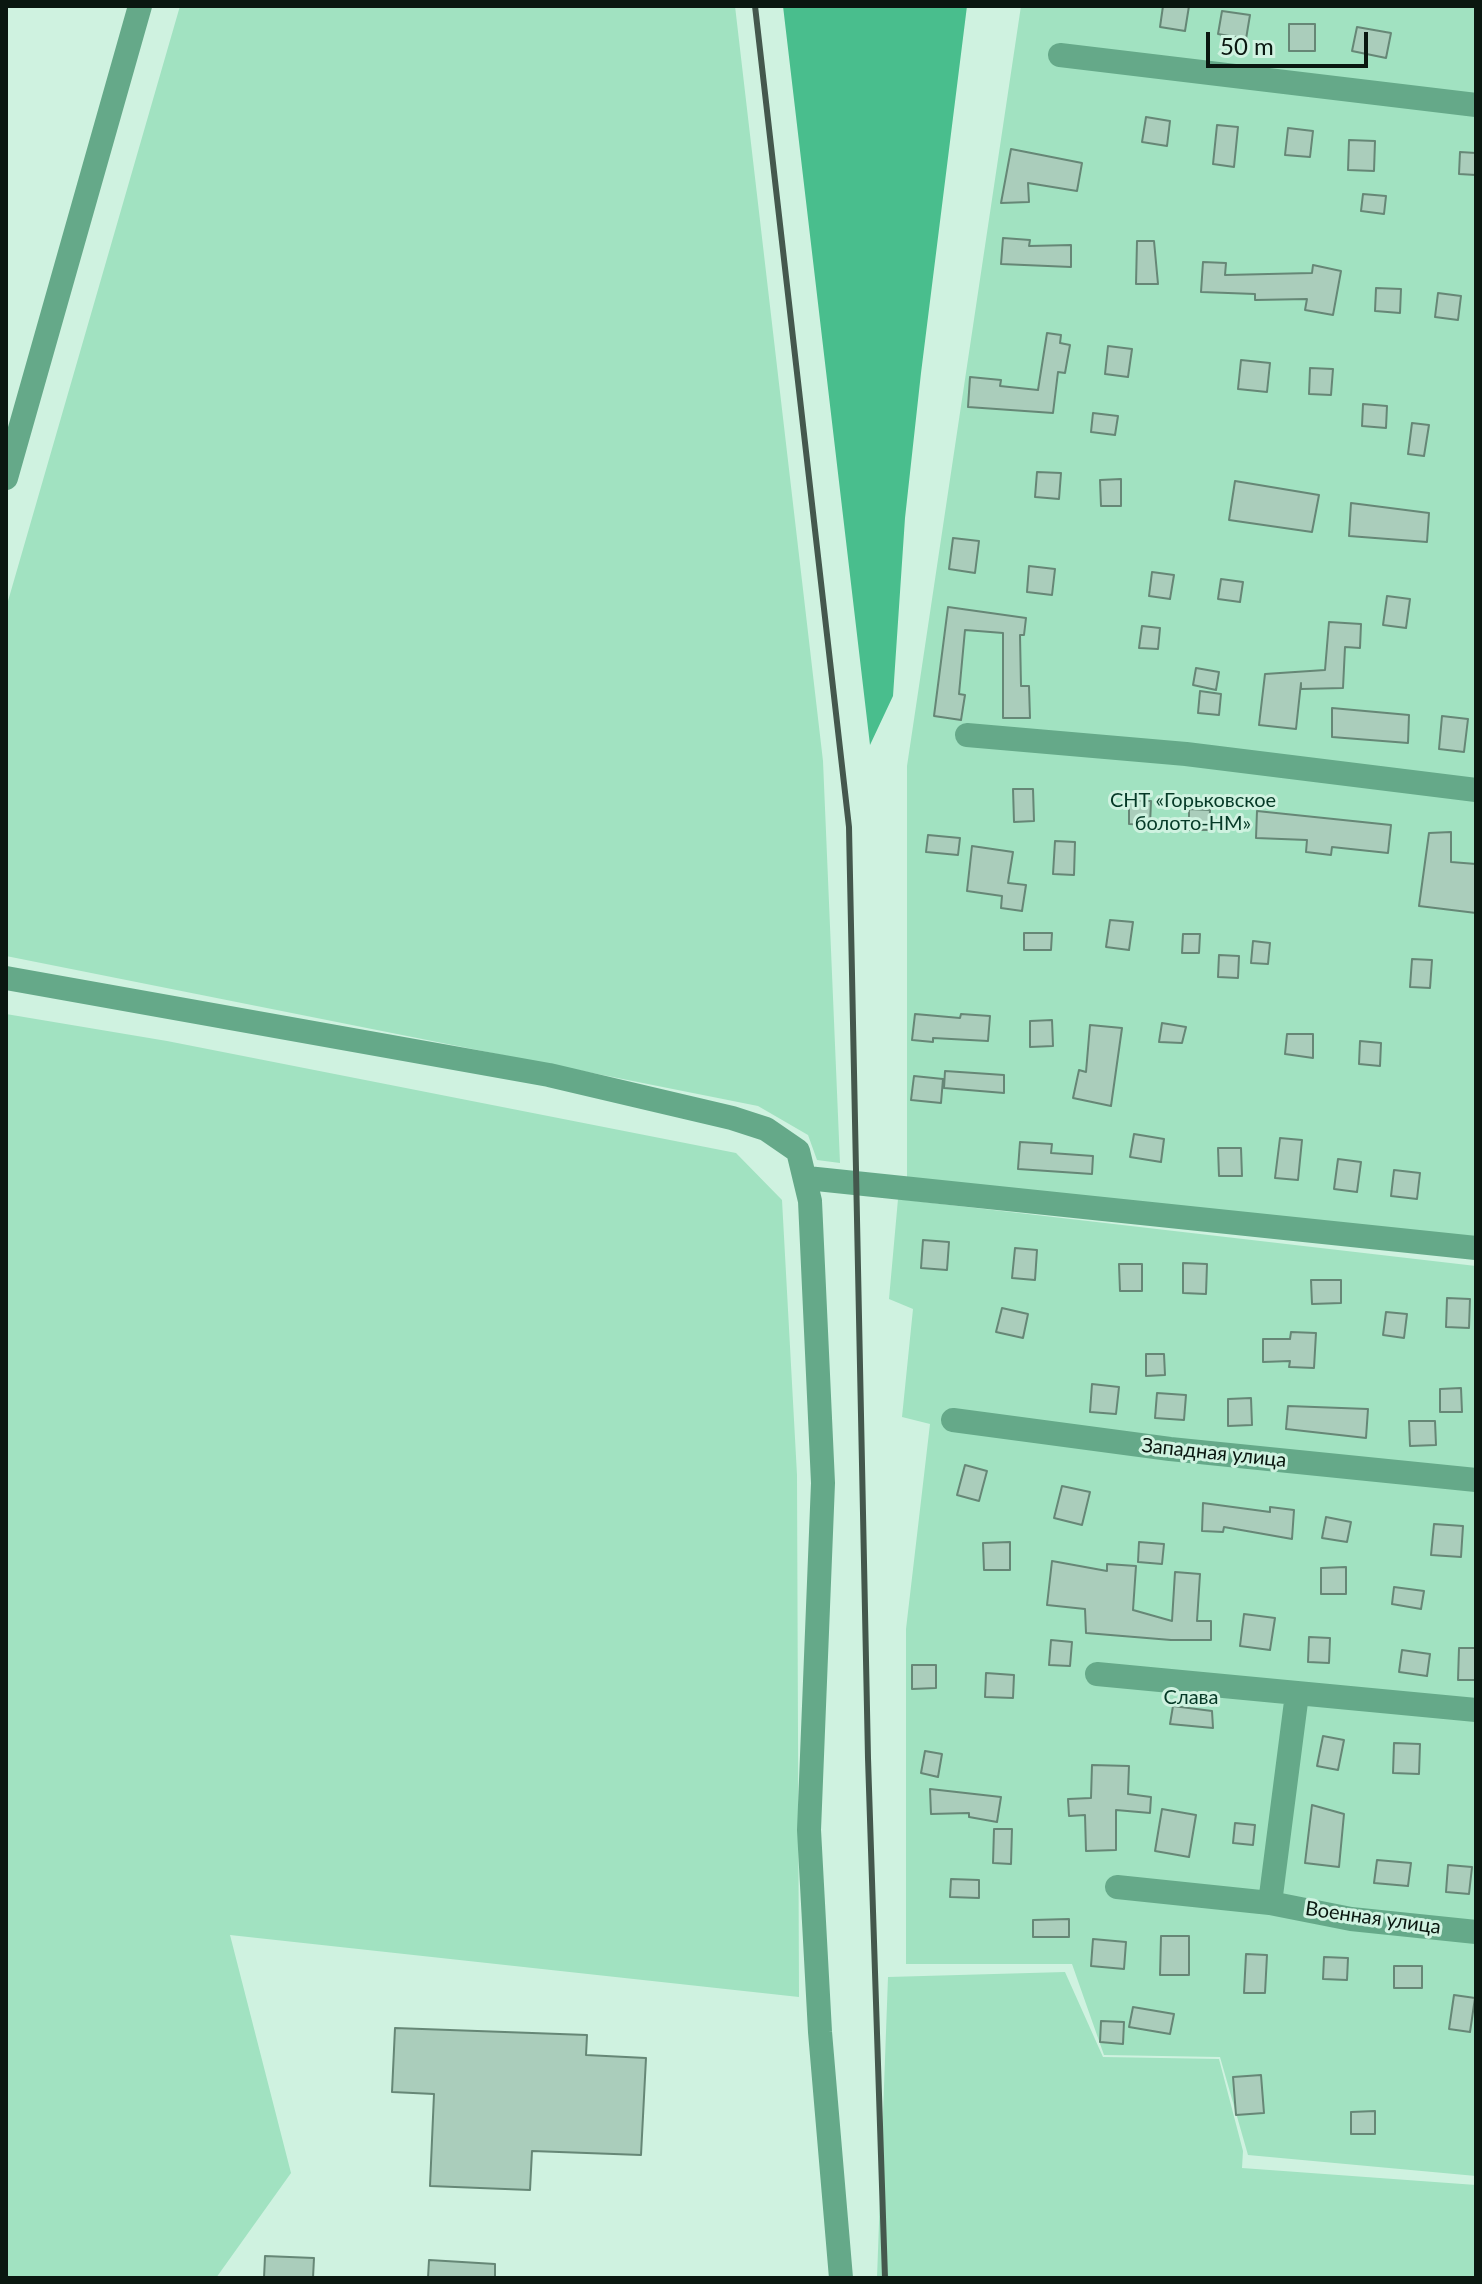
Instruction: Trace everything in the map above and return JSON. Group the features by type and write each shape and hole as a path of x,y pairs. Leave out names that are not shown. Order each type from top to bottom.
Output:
{"street":[{"path":"6,478 140,6"},
{"path":"1060,55 1476,105"},
{"path":"967,735 1186,754 1476,790"},
{"path":"6,978 549,1075 732,1118 766,1129 798,1151 807,1178 823,1483 809,1830 820,2032 841,2278"},
{"path":"807,1178 1476,1248"},
{"name":"Западная улица","path":"953,1420 1170,1449 1476,1480"},
{"path":"1097,1674 1476,1710"},
{"path":"1270,1903 1297,1694"},
{"name":"Военная улица","path":"1117,1887 1270,1903 1351,1919 1476,1932"}],"green space":[{"path":"180,6 735,6 823,761 840,1163 817,1160 808,1135 758,1106 6,956 6,608"},
{"name":"СНТ «Горьковское болото-НМ»","path":"1021,6 1476,6 1476,1243 907,1182 907,766"},
{"path":"6,1014 167,1041 736,1153 782,1200 797,1475 799,1997 230,1935 291,2173 216,2278 6,2278"},
{"name":"Слава","path":"898,1199 1476,1266 1476,2176 1248,2155 1220,2057 1104,2055 1072,1964 906,1964 906,1629 930,1424 902,1417 913,1309 889,1299"},
{"path":"1065,1972 1103,2057 1219,2059 1243,2151 1242,2168 1476,2185 1476,2278 877,2278 888,1977"}],"shaded area":[{"path":"783,6 967,6 905,518 893,696 870,745"}],"building":[{"path":"1163,6 1189,6 1185,31 1160,27"},
{"path":"1222,11 1250,15 1246,39 1218,34"},
{"path":"1289,24 1315,24 1315,51 1289,51"},
{"path":"1357,27 1391,33 1386,58 1352,51"},
{"path":"1146,117 1170,121 1167,146 1142,142"},
{"path":"1217,125 1238,127 1234,167 1213,164"},
{"path":"1288,128 1313,131 1310,157 1285,155"},
{"path":"1349,140 1375,141 1374,171 1348,170"},
{"path":"1011,149 1082,163 1077,191 1028,183 1029,202 1001,203"},
{"path":"1460,152 1476,153 1476,175 1459,174"},
{"path":"1363,194 1386,196 1384,214 1361,211"},
{"path":"1003,238 1030,240 1029,246 1071,245 1071,267 1001,264"},
{"path":"1137,241 1154,241 1158,284 1136,284"},
{"path":"1203,262 1226,263 1225,275 1312,273 1313,265 1341,271 1333,315 1305,310 1307,299 1255,300 1255,294 1201,292"},
{"path":"1376,288 1401,289 1400,313 1375,311"},
{"path":"1438,293 1461,296 1458,320 1435,317"},
{"path":"1047,333 1061,335 1060,343 1070,345 1065,373 1058,372 1053,413 968,407 970,377 1001,380 1000,386 1038,390"},
{"path":"1108,346 1132,349 1128,377 1105,374"},
{"path":"1241,360 1270,363 1267,392 1238,389"},
{"path":"1310,368 1333,369 1331,395 1309,394"},
{"path":"1363,404 1387,406 1386,428 1362,426"},
{"path":"1093,413 1118,416 1115,435 1091,432"},
{"path":"1412,423 1429,425 1424,456 1408,454"},
{"path":"1037,472 1061,473 1059,499 1035,497"},
{"path":"1121,479 1121,506 1101,506 1100,480"},
{"path":"1235,481 1319,495 1312,532 1229,520"},
{"path":"1351,503 1429,513 1427,542 1349,536"},
{"path":"953,538 979,541 975,573 949,569"},
{"path":"1029,566 1055,569 1052,595 1027,592"},
{"path":"1152,572 1174,575 1170,599 1149,596"},
{"path":"1221,579 1243,582 1240,602 1218,599"},
{"path":"1387,596 1410,599 1406,628 1383,625"},
{"path":"948,607 1026,618 1024,635 1020,635 1021,686 1029,686 1030,718 1003,718 1003,633 965,630 959,694 965,695 961,720 934,716"},
{"path":"1329,622 1361,624 1360,648 1345,647 1343,688 1301,689 1301,683 1296,729 1259,725 1265,674 1325,670"},
{"path":"1142,626 1160,628 1158,649 1139,648"},
{"path":"1196,668 1219,672 1216,690 1193,685"},
{"path":"1200,691 1221,694 1219,715 1198,713"},
{"path":"1332,708 1409,715 1408,743 1332,737"},
{"path":"1442,716 1468,719 1464,752 1439,749"},
{"path":"1013,789 1033,789 1034,821 1014,822"},
{"path":"1129,801 1151,801 1150,825 1129,824"},
{"path":"1189,809 1210,810 1209,830 1189,830"},
{"path":"1257,811 1391,825 1388,853 1332,847 1331,855 1306,852 1307,840 1256,838"},
{"path":"1451,832 1451,862 1476,864 1476,913 1419,906 1429,833"},
{"path":"928,835 960,838 958,855 926,852"},
{"path":"1055,841 1075,842 1074,875 1053,874"},
{"path":"972,846 1013,852 1008,883 1026,885 1022,911 1001,908 1002,896 967,891"},
{"path":"1110,920 1133,922 1129,950 1106,947"},
{"path":"1024,933 1052,933 1051,950 1024,950"},
{"path":"1183,934 1200,934 1199,953 1182,953"},
{"path":"1253,941 1270,943 1268,964 1251,963"},
{"path":"1219,955 1239,956 1238,978 1218,977"},
{"path":"1412,959 1432,960 1430,988 1410,987"},
{"path":"915,1014 960,1018 961,1014 990,1016 988,1041 912,1040"},
{"path":"1052,1020 1053,1046 1030,1047 1030,1021"},
{"path":"1162,1023 1186,1027 1182,1043 1159,1042"},
{"path":"1090,1025 1122,1028 1111,1106 1073,1098 1079,1070 1086,1072"},
{"path":"1287,1034 1313,1034 1313,1058 1285,1054"},
{"path":"1360,1041 1381,1043 1380,1066 1359,1064"},
{"path":"945,1071 1004,1075 1004,1093 944,1088"},
{"path":"914,1076 943,1079 941,1103 911,1100"},
{"path":"1134,1134 1164,1139 1161,1162 1130,1157"},
{"path":"1280,1138 1302,1140 1298,1180 1275,1178"},
{"path":"1020,1142 1052,1144 1051,1153 1093,1156 1092,1174 1018,1169"},
{"path":"1218,1148 1241,1148 1242,1176 1219,1176"},
{"path":"1338,1159 1361,1162 1357,1192 1334,1189"},
{"path":"1394,1170 1420,1173 1417,1199 1391,1196"},
{"path":"923,1240 949,1242 947,1270 921,1268"},
{"path":"1015,1248 1037,1250 1035,1280 1012,1278"},
{"path":"1183,1263 1207,1264 1206,1294 1183,1293"},
{"path":"1119,1264 1142,1264 1142,1291 1120,1291"},
{"path":"1311,1280 1341,1280 1341,1303 1312,1304"},
{"path":"1447,1298 1470,1299 1469,1328 1446,1327"},
{"path":"1002,1308 1028,1314 1023,1338 996,1332"},
{"path":"1386,1312 1407,1314 1404,1338 1383,1335"},
{"path":"1291,1332 1316,1333 1314,1368 1289,1367 1290,1361 1263,1362 1263,1339 1290,1339"},
{"path":"1146,1354 1164,1354 1165,1375 1146,1376"},
{"path":"1092,1384 1119,1387 1116,1414 1090,1412"},
{"path":"1461,1388 1462,1412 1440,1412 1440,1389"},
{"path":"1157,1393 1186,1395 1184,1420 1155,1418"},
{"path":"1251,1398 1252,1425 1228,1426 1228,1399"},
{"path":"1288,1406 1368,1409 1366,1438 1286,1429"},
{"path":"1409,1421 1435,1421 1436,1445 1410,1446"},
{"path":"965,1465 987,1471 979,1501 957,1495"},
{"path":"1062,1486 1090,1492 1082,1525 1054,1518"},
{"path":"1203,1503 1270,1512 1270,1507 1294,1510 1292,1539 1224,1527 1223,1532 1202,1531"},
{"path":"1326,1517 1351,1522 1347,1542 1322,1538"},
{"path":"1434,1524 1463,1526 1461,1557 1431,1555"},
{"path":"1010,1542 1010,1570 984,1570 983,1543"},
{"path":"1139,1542 1164,1544 1162,1564 1138,1562"},
{"path":"1052,1561 1107,1571 1107,1564 1136,1566 1133,1610 1172,1621 1175,1572 1200,1574 1197,1621 1211,1621 1211,1640 1086,1633 1085,1609 1047,1605"},
{"path":"1346,1567 1346,1594 1321,1594 1321,1568"},
{"path":"1394,1587 1424,1591 1421,1609 1392,1604"},
{"path":"1244,1614 1275,1618 1270,1650 1240,1646"},
{"path":"1309,1637 1330,1638 1329,1663 1308,1662"},
{"path":"1051,1640 1072,1642 1070,1666 1049,1665"},
{"path":"1459,1648 1476,1648 1476,1680 1458,1680"},
{"path":"1402,1650 1430,1654 1427,1676 1399,1672"},
{"path":"912,1665 936,1665 936,1688 912,1689"},
{"path":"986,1673 1014,1675 1013,1698 985,1697"},
{"path":"1173,1706 1212,1711 1213,1728 1170,1724"},
{"path":"1323,1736 1344,1740 1338,1770 1317,1766"},
{"path":"1394,1743 1420,1744 1419,1774 1393,1773"},
{"path":"925,1751 942,1754 938,1777 921,1773"},
{"path":"1092,1765 1129,1766 1128,1794 1151,1797 1150,1813 1116,1810 1116,1850 1086,1851 1085,1815 1069,1816 1068,1799 1091,1798"},
{"path":"930,1789 1001,1797 997,1822 969,1817 969,1813 931,1814"},
{"path":"1312,1805 1344,1814 1339,1867 1305,1863"},
{"path":"1162,1809 1196,1815 1189,1857 1155,1851"},
{"path":"1235,1823 1255,1825 1253,1845 1233,1843"},
{"path":"994,1829 1012,1829 1011,1864 993,1863"},
{"path":"1377,1860 1411,1863 1408,1886 1374,1883"},
{"path":"1448,1865 1472,1867 1469,1894 1446,1892"},
{"path":"951,1879 979,1880 979,1898 950,1897"},
{"path":"1069,1919 1069,1937 1033,1937 1033,1920"},
{"path":"1161,1936 1189,1936 1189,1975 1160,1975"},
{"path":"1093,1939 1126,1942 1124,1969 1091,1966"},
{"path":"1246,1954 1267,1955 1265,1993 1244,1993"},
{"path":"1324,1957 1348,1958 1347,1980 1323,1979"},
{"path":"1394,1966 1422,1966 1422,1988 1394,1988"},
{"path":"1454,1995 1475,1998 1470,2032 1449,2029"},
{"path":"1133,2007 1174,2014 1170,2034 1129,2027"},
{"path":"1101,2021 1124,2022 1123,2044 1100,2042"},
{"path":"395,2028 587,2035 586,2055 646,2058 641,2155 532,2151 530,2190 430,2186 434,2094 392,2092"},
{"path":"1261,2075 1264,2113 1236,2115 1233,2077"},
{"path":"1375,2111 1375,2134 1351,2134 1351,2112"},
{"path":"265,2256 314,2258 313,2278 264,2278"},
{"path":"429,2260 495,2264 495,2278 428,2278"}],"railway":[{"path":"755,6 849,827 868,1758 885,2278"}]}
